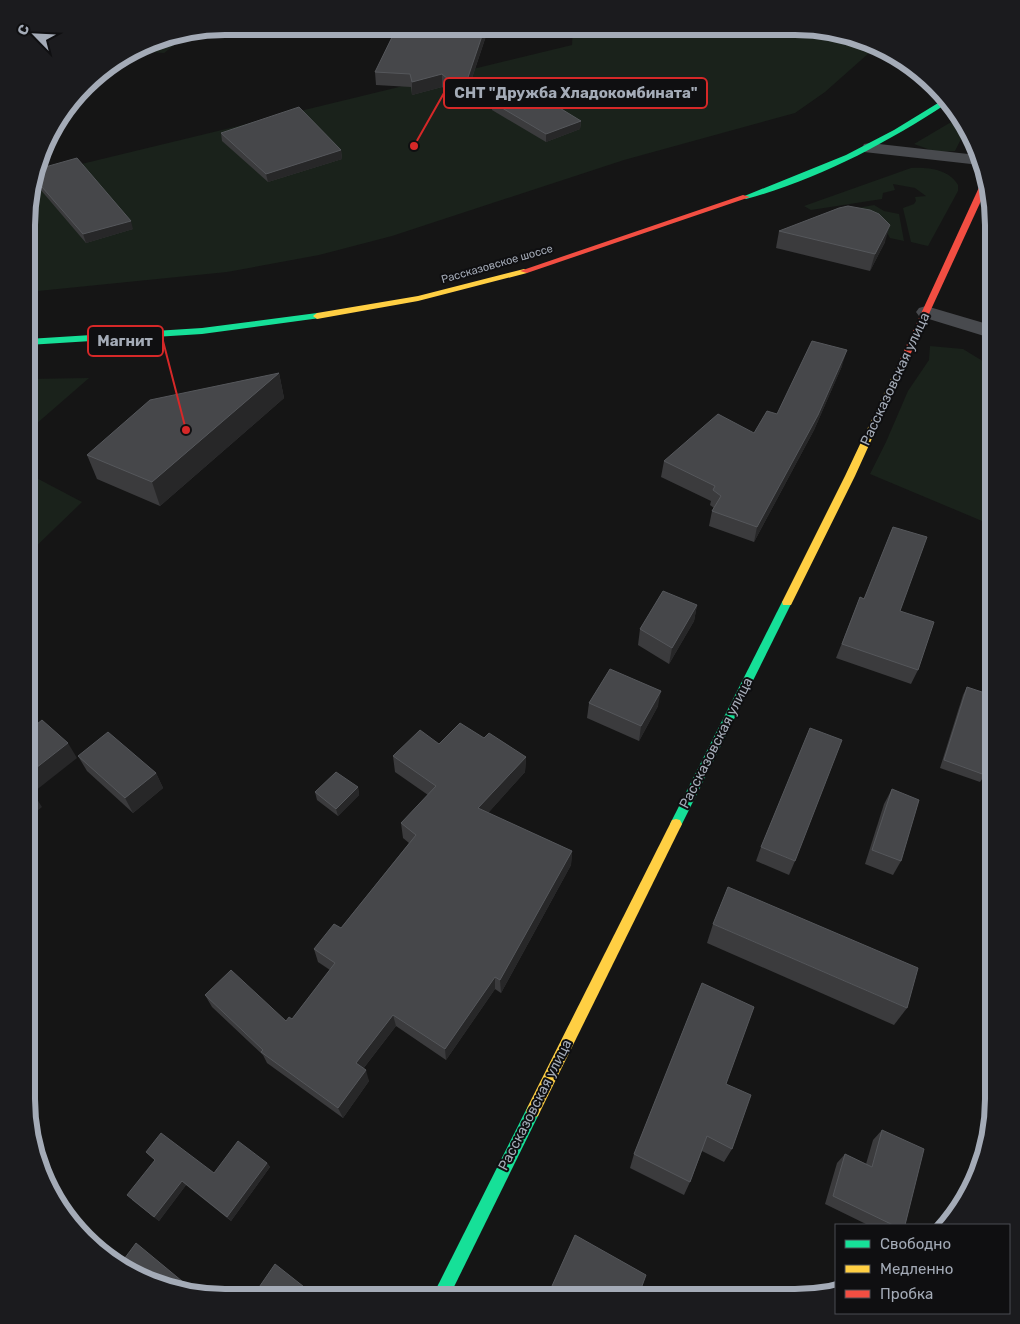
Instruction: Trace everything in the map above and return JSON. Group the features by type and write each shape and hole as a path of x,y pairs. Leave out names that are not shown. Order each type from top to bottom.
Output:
{"street":[{"name":"Рассказовское шоссе","path":"35,342 149,336 224,329 325,316 402,302 464,287 620,240 780,185 870,148 913,124 941,104"},
{"path":"870,148 974,160"},
{"name":"Рассказовская улица","path":"444,1289 850,476 981,191"},
{"path":"926,312 985,331"}],"shaded area":[{"path":"573,35 807,35 844,41 871,51 825,92 795,113 624,160 392,236 319,255 227,272 35,291 35,213 42,174 572,45"},
{"path":"180,40 164,53 147,52"},
{"path":"954,120 963,136 955,151 936,152 914,144"},
{"path":"911,168 924,168 943,172 949,175 958,185 958,191 928,246 911,242 903,208 914,204 916,201 915,197 926,196 915,188 893,184 895,190 883,193 882,199 811,210 804,206"},
{"path":"874,205 884,211 899,214 904,241 890,238 885,229 828,221 819,215"},
{"path":"930,346 963,349 985,362 985,522 870,474 908,391 929,360"},
{"path":"89,378 35,425 35,379"},
{"path":"35,477 82,502 35,547"}],"building":[{"path":"393,35 482,35 463,92 442,74 412,82 410,74 375,72"},
{"path":"532,91 581,121 546,134 492,102"},
{"path":"299,107 341,150 266,174 221,133"},
{"path":"77,158 131,221 83,234 40,184 44,167"},
{"path":"848,206 870,210 879,214 890,225 875,254 779,231 839,208"},
{"path":"812,341 847,350 818,415 757,527 712,511 721,496 713,490 715,486 664,461 718,414 754,433 767,411 777,414"},
{"path":"279,373 152,482 87,455 150,400"},
{"path":"893,527 927,537 900,611 934,622 918,670 842,644 860,597 864,599"},
{"path":"663,591 697,605 672,648 640,629"},
{"path":"610,669 661,691 641,726 589,703"},
{"path":"967,687 985,693 985,775 944,760"},
{"path":"42,720 68,743 35,769 35,726"},
{"path":"460,723 484,738 489,733 526,757 478,808 572,851 500,980 495,977 445,1049 393,1015 356,1063 366,1070 338,1108 261,1052 263,1050 205,995 231,970 286,1021 289,1017 292,1019 335,963 314,949 334,924 341,928 416,835 401,823 436,786 393,756 420,730 439,744"},
{"path":"810,728 842,740 795,861 761,847"},
{"path":"108,732 156,773 125,798 78,756"},
{"path":"336,772 358,787 336,809 315,792"},
{"path":"892,789 919,800 901,861 872,850"},
{"path":"728,887 918,968 907,1008 713,924"},
{"path":"702,983 754,1007 726,1084 751,1095 732,1149 707,1136 690,1182 634,1154"},
{"path":"882,1130 924,1149 905,1224 891,1224 833,1196 845,1154 872,1167"},
{"path":"161,1133 214,1173 238,1141 267,1163 227,1217 182,1181 154,1217 127,1195 155,1160 146,1152"},
{"path":"575,1235 646,1275 641,1289 551,1289"},
{"path":"136,1243 186,1285 152,1275 124,1260"},
{"path":"275,1264 307,1289 258,1289"}],"traffic: fast":[{"path":"746,197 848,157 897,132 941,104"},
{"path":"35,342 202,331 317,316"},
{"path":"676,824 787,602"},
{"path":"444,1289 533,1111"}],"traffic: slow":[{"path":"317,316 418,298 524,271"},
{"path":"787,602 850,476 901,366"},
{"path":"533,1111 676,824"}],"traffic: jam":[{"path":"901,366 981,191"},
{"path":"524,271 746,197"}],"place":[{"name":"СНТ \"Дружба Хладокомбината\"","path":"414,146"},
{"name":"Магнит","path":"186,430"}]}
